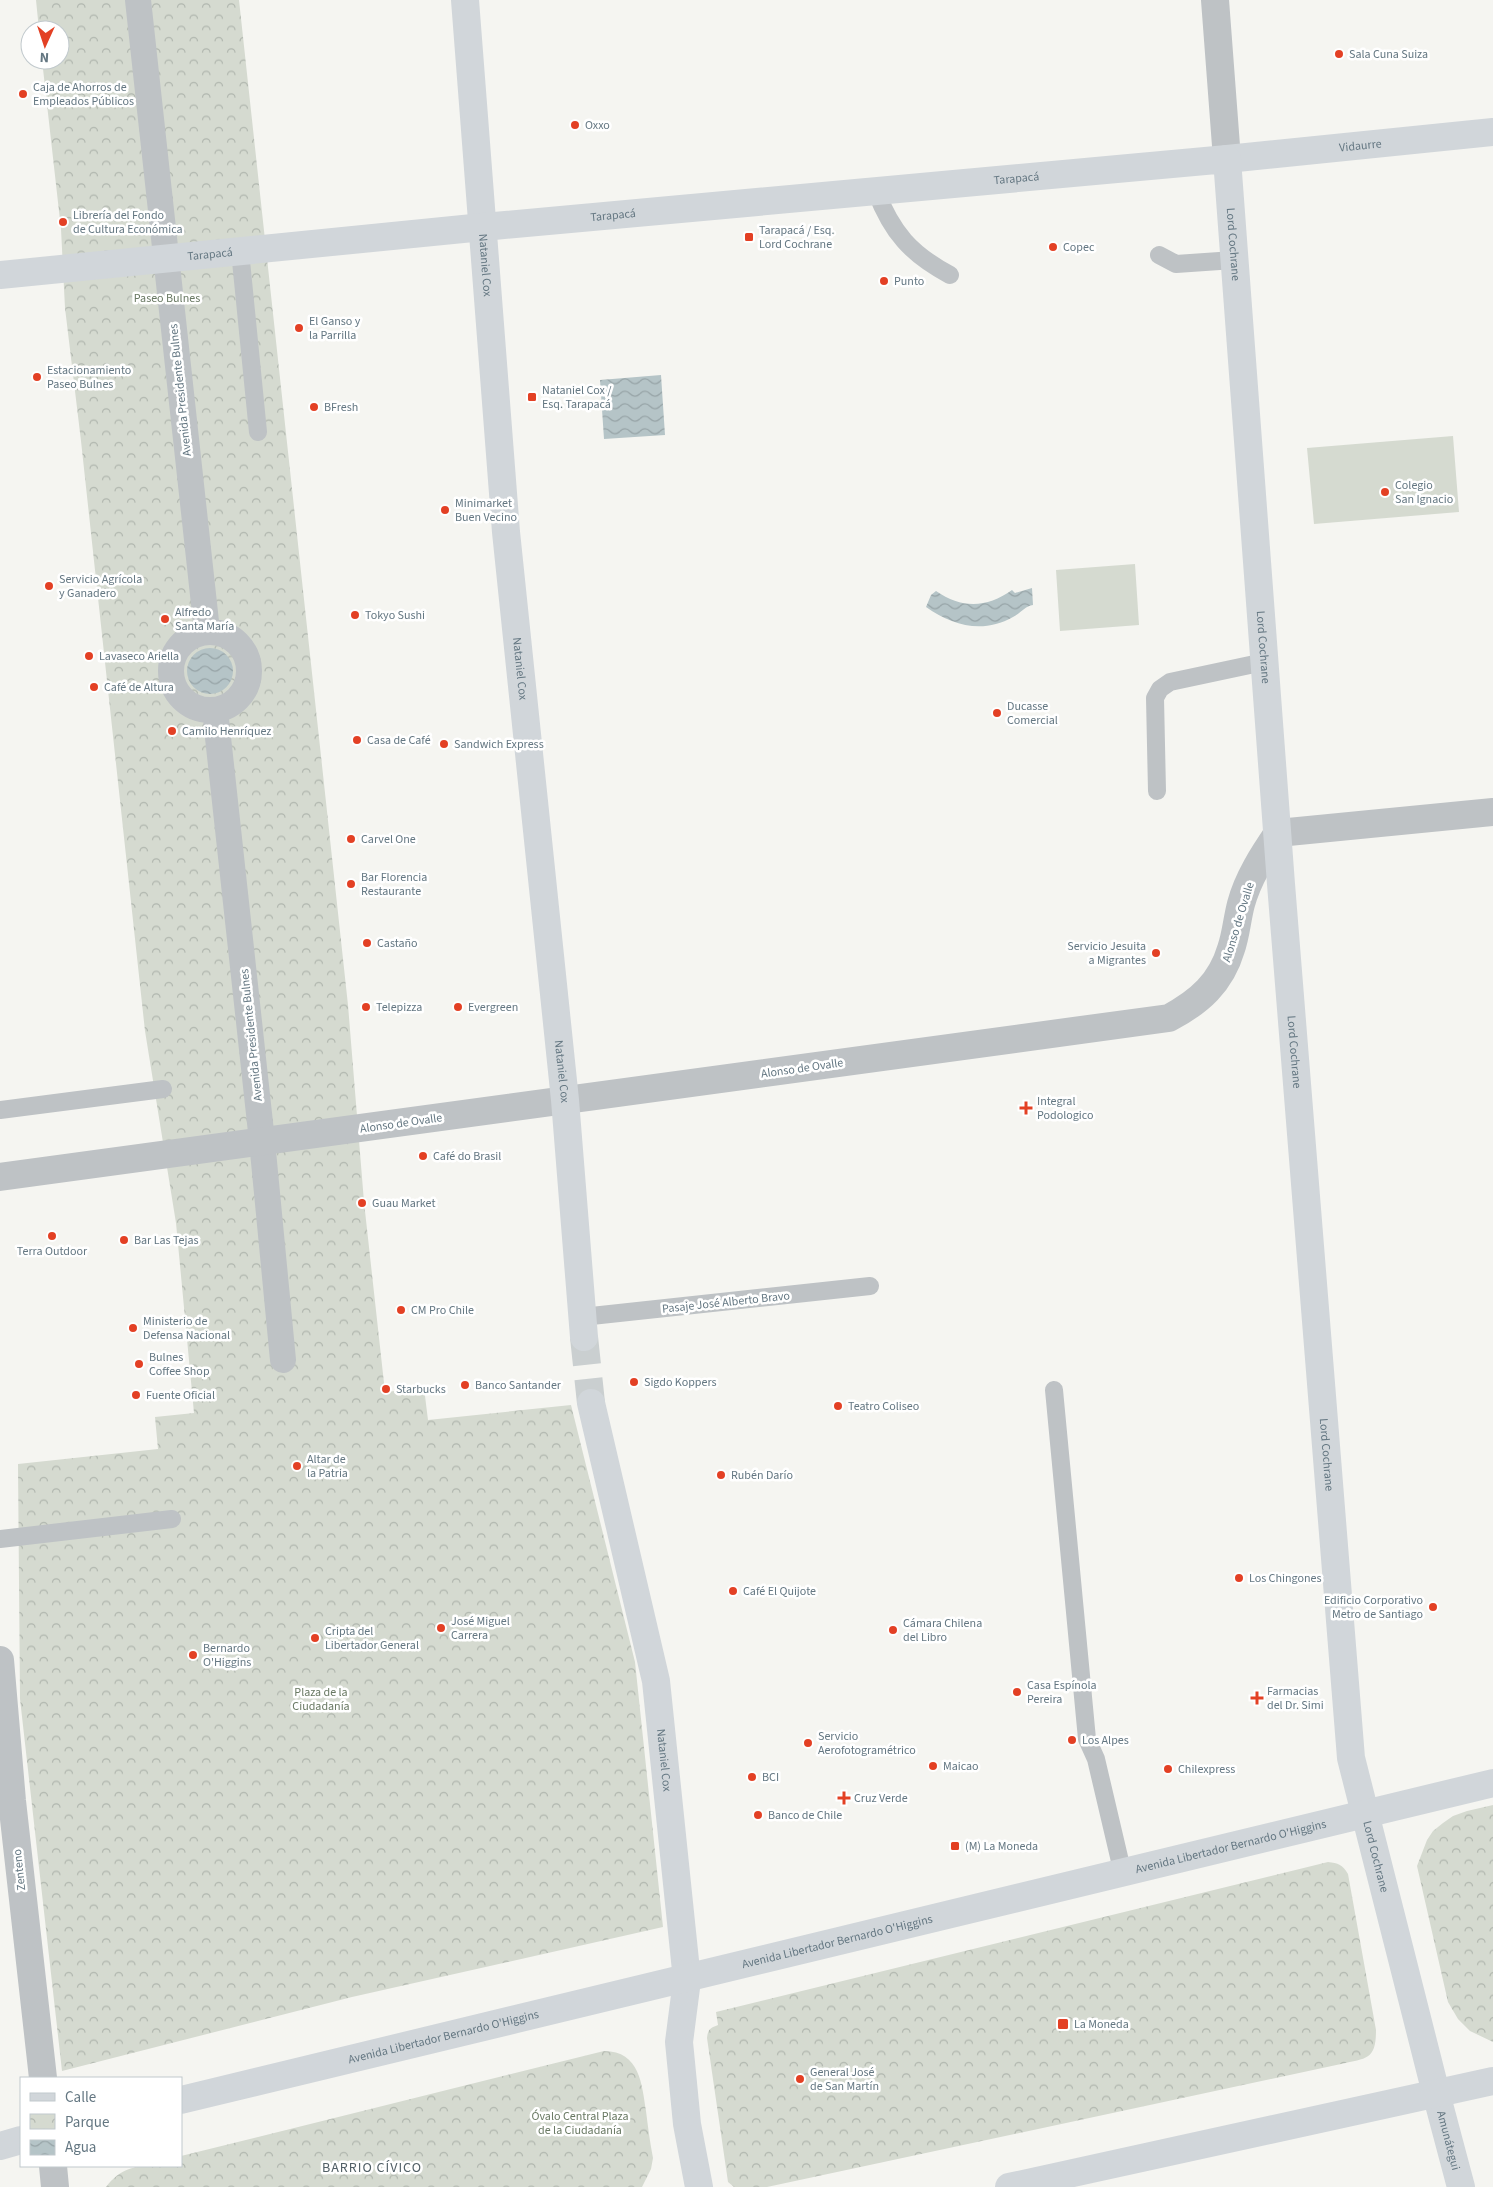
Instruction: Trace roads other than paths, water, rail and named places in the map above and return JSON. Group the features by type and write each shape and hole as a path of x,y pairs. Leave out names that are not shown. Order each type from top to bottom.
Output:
{"main road":[{"name":"Nataniel Cox","path":"465,0 506,532 565,1100 583,1327"},
{"name":"Vidaurre","path":"1227,160 1493,132"},
{"name":"Tarapacá","path":"0,275 483,227 1227,160"},
{"name":"Lord Cochrane","path":"1227,160 1264,662 1351,1758 1436,2094"},
{"name":"Nataniel Cox","path":"591,1403 656,1681 687,1980 679,2042 687,2124 699,2187"},
{"name":"Avenida Libertador Bernardo O'Higgins","path":"182,2100 687,1980 1493,1783"},
{"path":"1009,2187 1493,2081"},
{"name":"Amunátegui","path":"1436,2094 1461,2187"},
{"path":"0,2146 20,2140"}],"street":[{"name":"Avenida Presidente Bulnes","path":"138,0 207,631"},
{"name":"Lord Cochrane","path":"1215,0 1227,160"},
{"path":"207,631 223,633 239,643 248,658 250,676 243,694 230,706 215,710 197,709 182,699 173,685 170,667 176,650 188,638 207,631"},
{"name":"Avenida Presidente Bulnes","path":"215,710 262,1141 283,1360"},
{"path":"1278,832 1493,812"},
{"name":"Alonso de Ovalle","path":"0,1178 1169,1018 1187,1009 1216,982 1232,948 1241,904 1250,880 1278,832"},
{"name":"Zenteno","path":"0,1660 12,1801 42,2077"},
{"path":"53,2167 55,2187"}],"lane":[{"path":"876,191 890,223 909,248 928,264 950,275"},
{"path":"240,251 258,432"},
{"path":"1159,255 1176,264 1234,260"},
{"path":"1157,791 1155,698 1160,689 1170,682 1264,662"},
{"path":"0,1110 163,1089"},
{"name":"Pasaje José Alberto Bravo","path":"583,1327 870,1286"},
{"path":"1054,1390 1087,1739 1096,1759 1123,1874"},
{"path":"0,1539 172,1519"}],"water":[{"path":"661,375 665,435 604,439 600,380"},
{"path":"1032,588 1033,605 1013,617 991,625 968,626 957,623 936,614 926,607 931,595 936,591 955,601 974,604 993,600 1012,590 1015,593"},
{"path":"210,648 223,652 229,658 233,671 229,684 223,690 210,694 197,690 191,684 187,671 191,658 197,652"}],"tunnel":[{"path":"584,1337 591,1403"}],"place":[{"name":"Sala Cuna Suiza","path":"1339,54"},
{"name":"Caja de Ahorros de Empleados Públicos","path":"23,94"},
{"name":"Oxxo","path":"575,125"},
{"name":"Librería del Fondo de Cultura Económica","path":"63,222"},
{"name":"Tarapacá / Esq. Lord Cochrane","path":"749,237"},
{"name":"Copec","path":"1053,247"},
{"name":"Punto","path":"884,281"},
{"name":"El Ganso y la Parrilla","path":"299,328"},
{"name":"Estacionamiento Paseo Bulnes","path":"37,377"},
{"name":"Nataniel Cox / Esq. Tarapacá","path":"532,397"},
{"name":"BFresh","path":"314,407"},
{"name":"Colegio San Ignacio","path":"1385,492"},
{"name":"Minimarket Buen Vecino","path":"445,510"},
{"name":"Servicio Agrícola y Ganadero","path":"49,586"},
{"name":"Tokyo Sushi","path":"355,615"},
{"name":"Alfredo Santa María","path":"165,619"},
{"name":"Lavaseco Ariella","path":"89,656"},
{"name":"Café de Altura","path":"94,687"},
{"name":"Ducasse Comercial","path":"997,713"},
{"name":"Camilo Henríquez","path":"172,731"},
{"name":"Casa de Café","path":"357,740"},
{"name":"Sandwich Express","path":"444,744"},
{"name":"Carvel One","path":"351,839"},
{"name":"Bar Florencia Restaurante","path":"351,884"},
{"name":"Castaño","path":"367,943"},
{"name":"Servicio Jesuita a Migrantes","path":"1156,953"},
{"name":"Telepizza","path":"366,1007"},
{"name":"Evergreen","path":"458,1007"},
{"name":"Integral Podologico","path":"1026,1108"},
{"name":"Café do Brasil","path":"423,1156"},
{"name":"Guau Market","path":"362,1203"},
{"name":"Terra Outdoor","path":"52,1236"},
{"name":"Bar Las Tejas","path":"124,1240"},
{"name":"CM Pro Chile","path":"401,1310"},
{"name":"Ministerio de Defensa Nacional","path":"133,1328"},
{"name":"Bulnes Coffee Shop","path":"139,1364"},
{"name":"Sigdo Koppers","path":"634,1382"},
{"name":"Banco Santander","path":"465,1385"},
{"name":"Starbucks","path":"386,1389"},
{"name":"Fuente Oficial","path":"136,1395"},
{"name":"Teatro Coliseo","path":"838,1406"},
{"name":"Altar de la Patria","path":"297,1466"},
{"name":"Rubén Darío","path":"721,1475"},
{"name":"Los Chingones","path":"1239,1578"},
{"name":"Café El Quijote","path":"733,1591"},
{"name":"Edificio Corporativo Metro de Santiago","path":"1433,1607"},
{"name":"José Miguel Carrera","path":"441,1628"},
{"name":"Cámara Chilena del Libro","path":"893,1630"},
{"name":"Cripta del Libertador General","path":"315,1638"},
{"name":"Bernardo O'Higgins","path":"193,1655"},
{"name":"Casa Espínola Pereira","path":"1017,1692"},
{"name":"Farmacias del Dr. Simi","path":"1257,1698"},
{"name":"Los Alpes","path":"1072,1740"},
{"name":"Servicio Aerofotogramétrico","path":"808,1743"},
{"name":"Maicao","path":"933,1766"},
{"name":"Chilexpress","path":"1168,1769"},
{"name":"BCI","path":"752,1777"},
{"name":"Cruz Verde","path":"844,1798"},
{"name":"Banco de Chile","path":"758,1815"},
{"name":"(M) La Moneda","path":"955,1846"},
{"name":"La Moneda","path":"1063,2024"},
{"name":"General José de San Martín","path":"800,2079"}],"district":[{"name":"BARRIO CÍVICO","path":"372,2167"}],"park label":[{"name":"Paseo Bulnes","path":"167,298"},
{"name":"Plaza de la Ciudadanía","path":"321,1699"},
{"name":"Óvalo Central Plaza de la Ciudadanía","path":"580,2123"}]}
